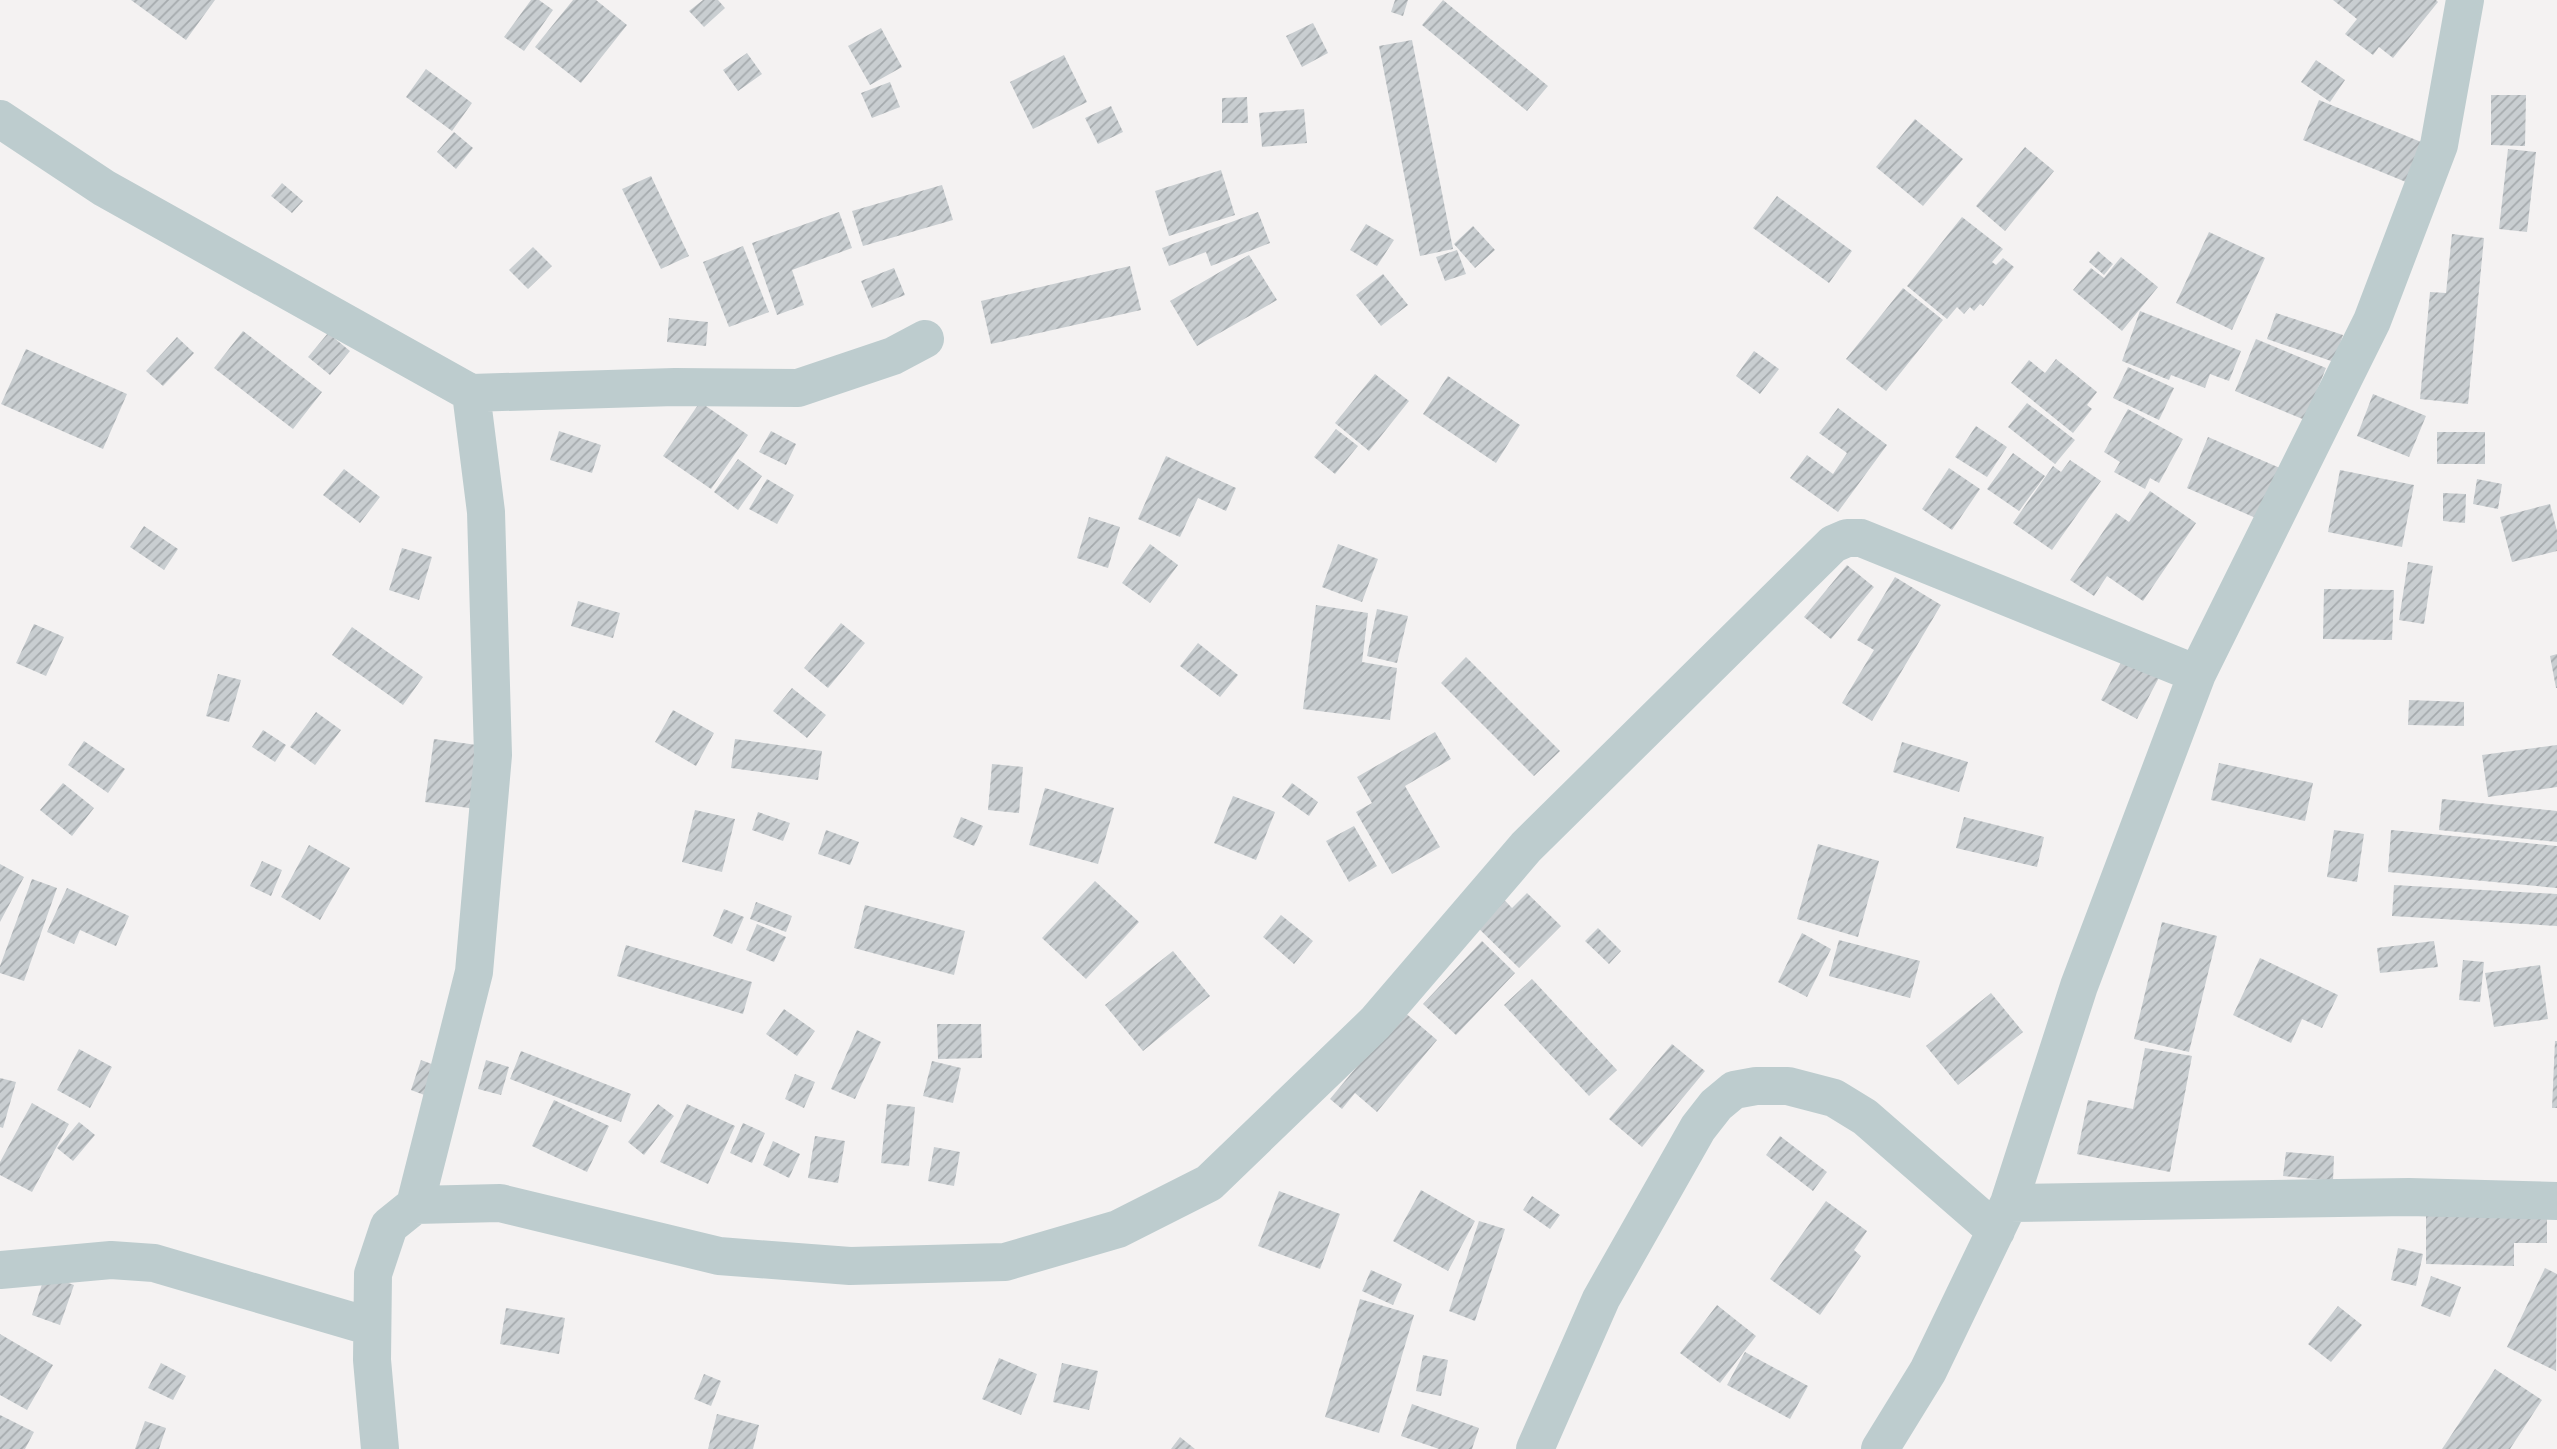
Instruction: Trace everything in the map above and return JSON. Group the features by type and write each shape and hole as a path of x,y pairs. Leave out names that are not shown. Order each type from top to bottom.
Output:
{"street":[{"path":"1880,1449 1928,1371 2002,1217 2079,986 2197,674 2372,321 2439,145 2465,0"},
{"path":"0,119 104,188 471,393 675,387 798,388 893,356 925,340"},
{"path":"380,1449 372,1360 373,1274 389,1227 415,1205 474,972 493,755 486,512 471,393"},
{"path":"415,1205 500,1203 719,1256 850,1266 1004,1262 1118,1229 1209,1183 1375,1024 1525,847 1833,544 1846,538 1861,538 2197,674"},
{"path":"1535,1449 1601,1298 1698,1128 1716,1105 1734,1090 1756,1086 1787,1086 1834,1098 1865,1117 2002,1217 2409,1197 2557,1201"},
{"path":"0,1270 111,1260 154,1263 372,1327"}],"building":[{"path":"131,0 215,0 186,40"},
{"path":"531,0 539,0 553,10 524,51 504,37"},
{"path":"573,0 596,0 627,25 581,83 535,47"},
{"path":"703,0 718,0 725,8 704,27 689,11"},
{"path":"1395,0 1408,0 1403,16 1391,12"},
{"path":"1443,0 1548,86 1527,111 1422,25"},
{"path":"2333,0 2438,2 2393,58 2379,47 2373,55 2345,34 2357,19"},
{"path":"1313,23 1328,53 1302,67 1286,36"},
{"path":"881,28 902,67 870,85 848,46"},
{"path":"1412,40 1453,249 1420,256 1379,46"},
{"path":"747,53 762,74 738,91 723,70"},
{"path":"1064,55 1087,102 1033,129 1010,82"},
{"path":"2316,60 2345,80 2330,102 2301,82"},
{"path":"426,69 472,103 452,131 406,97"},
{"path":"890,82 900,107 872,118 861,93"},
{"path":"2491,95 2526,95 2525,146 2491,145"},
{"path":"1247,97 1248,123 1222,123 1222,98"},
{"path":"2319,100 2443,151 2428,191 2303,140"},
{"path":"1111,106 1123,132 1098,144 1085,118"},
{"path":"1304,109 1307,143 1262,147 1259,113"},
{"path":"1915,119 1963,159 1923,206 1876,167"},
{"path":"454,132 473,148 456,169 437,152"},
{"path":"2025,147 2054,171 2005,231 1976,206"},
{"path":"2508,149 2536,152 2527,232 2499,229"},
{"path":"1221,170 1235,215 1169,236 1155,191"},
{"path":"651,176 689,256 661,269 622,189"},
{"path":"282,183 303,201 292,213 271,196"},
{"path":"942,185 953,220 863,246 852,211"},
{"path":"1777,196 1852,251 1829,283 1753,228"},
{"path":"839,212 852,248 792,270 804,305 777,315 752,243"},
{"path":"1258,212 1270,243 1211,266 1206,252 1169,266 1162,248"},
{"path":"1962,217 2003,249 1992,262 1996,265 2003,258 2014,267 1983,306 1980,304 1974,311 1970,307 1964,314 1957,307 1947,319 1907,286"},
{"path":"1366,224 1394,240 1377,266 1350,250"},
{"path":"1473,226 1495,250 1475,268 1454,244"},
{"path":"2209,232 2265,258 2232,330 2176,303"},
{"path":"2452,234 2484,238 2468,404 2420,399 2430,292 2446,293"},
{"path":"743,246 769,312 729,327 703,262"},
{"path":"533,247 552,266 528,289 509,270"},
{"path":"1457,250 1466,274 1445,281 1436,257"},
{"path":"2098,251 2113,264 2104,275 2089,262"},
{"path":"1249,255 1277,300 1197,346 1170,301"},
{"path":"2121,257 2158,287 2122,331 2073,290 2091,268 2104,278"},
{"path":"1130,266 1141,310 991,344 981,301"},
{"path":"894,268 905,295 872,308 861,281"},
{"path":"1383,274 1408,305 1381,326 1356,295"},
{"path":"1903,288 1943,320 1886,391 1846,359"},
{"path":"2140,311 2241,351 2229,381 2210,374 2205,388 2171,375 2169,380 2122,361"},
{"path":"2276,313 2343,335 2334,362 2267,339"},
{"path":"669,318 708,322 706,346 667,342"},
{"path":"243,331 322,392 293,429 214,368"},
{"path":"328,333 350,351 330,375 308,357"},
{"path":"177,337 194,353 163,386 146,371"},
{"path":"2256,339 2326,368 2305,420 2235,391"},
{"path":"26,349 127,394 103,449 1,404"},
{"path":"1754,351 1779,369 1760,394 1736,376"},
{"path":"2056,359 2097,392 2087,405 2092,409 2073,433 2011,383 2029,360 2045,373"},
{"path":"2128,367 2174,388 2159,420 2113,398"},
{"path":"1375,374 1409,401 1369,451 1335,423"},
{"path":"1448,376 1520,425 1496,463 1423,414"},
{"path":"2373,394 2426,416 2409,457 2357,436"},
{"path":"700,402 748,435 711,489 663,456"},
{"path":"2027,403 2075,440 2055,464 2008,427"},
{"path":"1838,408 1887,445 1838,512 1790,478 1807,455 1833,474 1847,453 1819,433"},
{"path":"2128,409 2183,439 2159,483 2150,478 2145,489 2114,472 2120,462 2104,452"},
{"path":"1976,426 2007,447 1987,477 1955,457"},
{"path":"1336,429 1358,446 1335,474 1314,457"},
{"path":"559,431 601,445 592,473 550,460"},
{"path":"771,431 796,444 786,465 759,452"},
{"path":"2437,432 2485,432 2485,464 2437,464"},
{"path":"2208,437 2280,468 2258,519 2187,488"},
{"path":"2013,453 2045,476 2019,511 1987,489"},
{"path":"1166,456 1236,488 1226,511 1198,498 1180,537 1138,519"},
{"path":"738,459 762,476 738,510 714,492"},
{"path":"2070,460 2101,481 2052,550 2013,523 2053,466 2061,472"},
{"path":"1949,468 1980,489 1952,530 1922,509"},
{"path":"344,469 380,497 360,523 323,495"},
{"path":"2340,470 2414,485 2402,547 2328,532"},
{"path":"767,479 794,495 777,524 749,509"},
{"path":"2477,479 2502,484 2498,509 2473,504"},
{"path":"2150,491 2196,523 2143,601 2107,576 2094,596 2070,580 2116,513 2129,522"},
{"path":"2443,493 2466,494 2465,523 2443,521"},
{"path":"2550,504 2557,531 2557,551 2512,562 2500,517"},
{"path":"1089,517 1120,527 1108,568 1077,558"},
{"path":"144,526 178,549 164,570 130,547"},
{"path":"1150,544 1178,565 1150,603 1122,583"},
{"path":"1338,544 1378,559 1362,602 1322,587"},
{"path":"402,548 432,557 419,600 389,590"},
{"path":"2408,562 2433,566 2424,624 2399,620"},
{"path":"1847,565 1874,587 1831,639 1804,617"},
{"path":"1895,577 1941,605 1872,721 1842,703 1874,650 1857,640"},
{"path":"2324,589 2394,590 2392,640 2323,639"},
{"path":"578,601 620,613 613,638 571,626"},
{"path":"1316,605 1368,613 1362,662 1397,668 1390,720 1303,709"},
{"path":"1377,609 1408,616 1397,663 1367,656"},
{"path":"841,623 865,643 828,688 804,668"},
{"path":"34,624 64,637 46,676 16,663"},
{"path":"352,627 423,677 403,705 332,655"},
{"path":"1198,643 1238,675 1220,697 1180,666"},
{"path":"2126,653 2162,672 2137,719 2101,700"},
{"path":"2557,654 2557,688 2556,688 2550,656"},
{"path":"1466,657 1560,751 1534,776 1441,683"},
{"path":"218,674 241,680 229,722 206,716"},
{"path":"792,688 826,715 807,738 773,711"},
{"path":"2409,700 2464,702 2464,726 2408,725"},
{"path":"673,710 714,733 696,766 655,742"},
{"path":"316,712 341,730 315,765 290,747"},
{"path":"263,730 286,745 275,762 252,747"},
{"path":"1435,732 1451,759 1405,786 1440,847 1392,874 1356,812 1372,803 1357,777"},
{"path":"434,739 484,746 476,809 425,802"},
{"path":"735,739 822,751 818,780 731,768"},
{"path":"84,741 125,769 108,793 68,765"},
{"path":"1902,742 1968,762 1959,792 1893,772"},
{"path":"2557,745 2557,787 2488,797 2482,755"},
{"path":"2219,763 2313,783 2305,821 2211,800"},
{"path":"992,764 1023,767 1019,813 988,810"},
{"path":"63,783 94,808 72,836 40,810"},
{"path":"1292,783 1318,802 1309,816 1282,797"},
{"path":"1045,788 1114,808 1098,864 1029,845"},
{"path":"1233,796 1275,812 1256,860 1214,843"},
{"path":"2442,799 2557,811 2557,842 2439,830"},
{"path":"695,810 735,819 722,872 682,862"},
{"path":"758,812 790,823 783,841 752,830"},
{"path":"961,817 983,826 974,846 953,837"},
{"path":"1964,817 2044,837 2037,867 1956,848"},
{"path":"1354,826 1377,866 1349,882 1326,841"},
{"path":"826,830 859,842 850,865 818,854"},
{"path":"2334,830 2364,834 2357,882 2327,877"},
{"path":"2391,830 2557,846 2557,888 2388,872"},
{"path":"1818,844 1879,861 1858,937 1797,919"},
{"path":"309,845 350,868 320,920 281,897"},
{"path":"262,861 282,870 271,896 250,886"},
{"path":"0,864 24,877 0,922"},
{"path":"32,879 57,888 24,981 0,973 0,966"},
{"path":"1095,881 1139,922 1086,979 1042,938"},
{"path":"2394,885 2557,894 2557,926 2392,916"},
{"path":"67,888 129,916 116,946 80,930 74,944 47,932"},
{"path":"1496,891 1512,908 1527,893 1561,926 1519,968 1468,918"},
{"path":"756,902 792,916 786,932 750,919"},
{"path":"865,905 965,931 954,975 854,948"},
{"path":"724,909 744,917 732,944 713,936"},
{"path":"1281,915 1313,941 1294,964 1263,937"},
{"path":"2162,922 2217,936 2189,1052 2134,1039"},
{"path":"757,924 786,937 774,962 746,950"},
{"path":"1598,928 1621,951 1609,964 1585,941"},
{"path":"1802,933 1831,949 1807,997 1778,982"},
{"path":"1839,940 1920,961 1910,998 1829,976"},
{"path":"1482,941 1515,973 1456,1035 1423,1004"},
{"path":"2434,941 2438,967 2380,973 2377,948"},
{"path":"626,945 752,982 743,1014 617,976"},
{"path":"1173,951 1210,996 1143,1051 1105,1005"},
{"path":"2260,958 2338,995 2322,1028 2302,1019 2291,1043 2233,1015"},
{"path":"2463,960 2484,962 2480,1002 2459,1000"},
{"path":"2540,965 2548,1019 2494,1027 2485,973"},
{"path":"1532,979 1617,1070 1589,1096 1504,1005"},
{"path":"1991,993 2023,1032 1958,1085 1926,1046"},
{"path":"784,1009 815,1031 797,1056 766,1034"},
{"path":"1403,1011 1437,1040 1377,1112 1355,1093 1342,1109 1330,1099"},
{"path":"937,1024 981,1024 982,1058 938,1059"},
{"path":"857,1030 881,1042 855,1099 831,1089"},
{"path":"2555,1041 2557,1108 2552,1108"},
{"path":"1672,1044 1705,1071 1642,1147 1609,1119"},
{"path":"2145,1048 2192,1056 2170,1172 2077,1154 2088,1100 2133,1109"},
{"path":"79,1049 112,1067 90,1108 57,1090"},
{"path":"521,1051 631,1094 621,1122 510,1079"},
{"path":"421,1060 437,1066 427,1096 411,1090"},
{"path":"486,1060 509,1067 501,1095 478,1089"},
{"path":"932,1061 961,1068 953,1103 923,1096"},
{"path":"795,1074 815,1082 804,1108 785,1099"},
{"path":"0,1078 16,1082 3,1128 0,1127"},
{"path":"554,1100 609,1126 587,1172 532,1146"},
{"path":"32,1103 69,1124 32,1192 0,1175 0,1162"},
{"path":"658,1104 674,1116 644,1155 628,1142"},
{"path":"687,1104 735,1126 708,1184 660,1162"},
{"path":"887,1104 915,1107 909,1166 881,1163"},
{"path":"79,1122 95,1135 73,1161 57,1148"},
{"path":"743,1123 765,1133 752,1163 730,1153"},
{"path":"815,1136 845,1141 838,1183 808,1178"},
{"path":"1780,1136 1827,1172 1813,1191 1766,1155"},
{"path":"773,1141 800,1154 789,1178 763,1165"},
{"path":"934,1147 960,1152 954,1186 928,1181"},
{"path":"2286,1152 2334,1156 2333,1181 2283,1176"},
{"path":"1421,1190 1475,1221 1448,1271 1393,1241"},
{"path":"1279,1191 1340,1214 1320,1269 1258,1246"},
{"path":"1532,1196 1560,1215 1550,1229 1523,1210"},
{"path":"1826,1201 1867,1231 1854,1250 1861,1256 1820,1315 1770,1279"},
{"path":"2426,1214 2547,1216 2547,1243 2514,1243 2514,1266 2426,1264"},
{"path":"1479,1221 1505,1229 1475,1321 1449,1311"},
{"path":"2398,1248 2423,1254 2416,1286 2391,1280"},
{"path":"2545,1268 2557,1274 2556,1371 2507,1347"},
{"path":"1371,1270 1402,1284 1393,1305 1362,1291"},
{"path":"45,1275 74,1285 60,1325 32,1315"},
{"path":"2431,1276 2461,1287 2450,1317 2421,1306"},
{"path":"1360,1299 1414,1315 1379,1433 1325,1417"},
{"path":"1717,1305 1756,1336 1720,1383 1680,1353"},
{"path":"2338,1306 2362,1325 2331,1362 2308,1344"},
{"path":"506,1308 565,1318 559,1354 500,1344"},
{"path":"0,1334 53,1365 27,1410 0,1395"},
{"path":"1745,1352 1808,1386 1790,1419 1727,1385"},
{"path":"1423,1355 1448,1360 1441,1396 1416,1391"},
{"path":"999,1358 1037,1374 1021,1415 982,1399"},
{"path":"161,1363 186,1376 173,1400 148,1388"},
{"path":"1062,1363 1098,1371 1089,1410 1053,1402"},
{"path":"2495,1369 2542,1400 2510,1449 2442,1449"},
{"path":"704,1374 721,1381 711,1406 694,1399"},
{"path":"1412,1404 1479,1428 1472,1449 1439,1449 1401,1436"},
{"path":"717,1414 759,1425 753,1449 708,1449"},
{"path":"0,1415 34,1432 25,1449 0,1449"},
{"path":"145,1421 166,1428 159,1449 135,1449"},
{"path":"1180,1437 1195,1449 1171,1449"}]}
